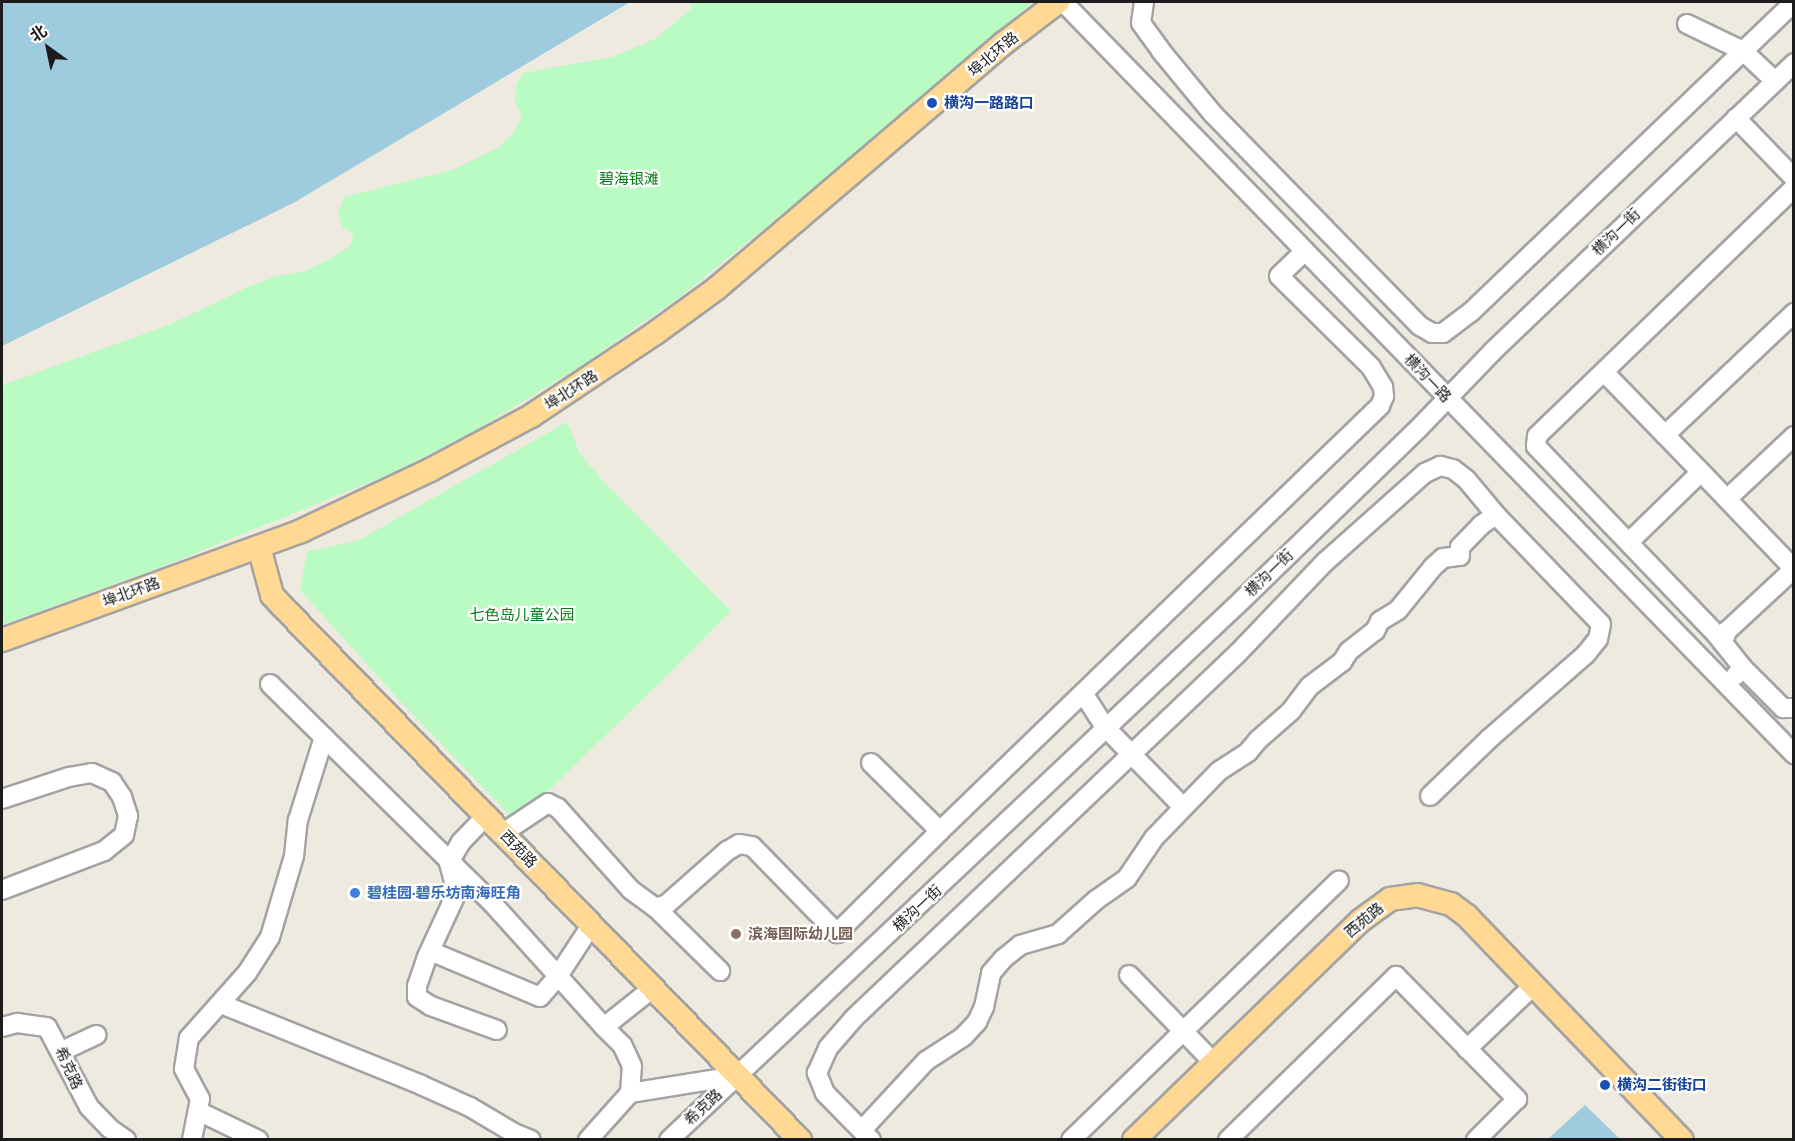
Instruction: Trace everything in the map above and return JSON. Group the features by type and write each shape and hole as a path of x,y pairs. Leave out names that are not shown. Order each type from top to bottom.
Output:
{"main road":[{"name":"埠北环路","path":"2,640 259,547 350,510 531,416 654,334 788,230 1004,44 1060,2"},
{"name":"西苑路","path":"259,547 272,595 800,1140"},
{"name":"西苑路","path":"1134,1140 1360,921 1390,899 1427,896 1451,904 1467,916 1682,1140"}],"street":[{"name":"横沟一路","path":"1060,2 1305,250 1794,754"},
{"path":"1144,2 1141,23 1161,51 1214,114 1420,326 1432,333 1443,333 1471,312 1794,2"},
{"path":"1687,24 1743,51 1774,81"},
{"name":"横沟一街","path":"737,1075 1249,593 1493,351 1794,63"},
{"path":"1736,118 1794,178"},
{"path":"1794,188 1537,436 1536,446 1629,542 1743,668 1783,708 1794,708"},
{"path":"656,908 667,904 716,859 739,844 752,846 837,933 1380,406 1383,387 1371,367 1279,276 1305,250"},
{"path":"1336,282 1358,262"},
{"path":"1665,435 1794,313"},
{"path":"1604,372 1794,569 1727,631 1722,643"},
{"path":"1727,500 1794,436"},
{"path":"1430,796 1489,739 1572,667 1598,639 1601,624 1592,612 1496,515 1466,479 1453,469 1440,466 1425,473 1324,562 1238,652 1130,753 940,939 853,1019 828,1048 817,1073 825,1093 866,1135 926,1061 963,1037 977,1022 984,1008 991,973 1003,959 1020,945 1058,934 1096,900 1127,878 1154,838 1219,771 1248,752 1291,711 1310,686 1342,662 1349,651 1375,631 1380,621 1398,609 1433,567 1443,558 1460,556 1460,547 1481,525 1496,515"},
{"path":"1629,542 1701,472"},
{"path":"1726,686 1743,668"},
{"path":"270,684 493,904 622,1045 632,1066 630,1093 592,1138"},
{"path":"1083,693 1105,727 1184,807"},
{"path":"192,1140 200,1099 184,1069 189,1038 247,973 270,937 294,856 298,820 324,737"},
{"path":"871,763 940,831"},
{"path":"2,799 69,777 92,773 112,782 122,797 128,816 124,835 104,851 2,890"},
{"path":"503,834 548,803 558,808 631,890 656,908 720,970"},
{"path":"486,816 461,842 449,862 457,892 430,951 417,986 417,997 431,1006 497,1030"},
{"path":"1071,1140 1340,880"},
{"path":"430,951 540,997 558,976 591,924"},
{"path":"1129,975 1213,1062"},
{"path":"1228,1140 1396,976 1517,1099 1476,1140"},
{"path":"1467,1049 1534,985"},
{"path":"604,1027 653,988"},
{"path":"220,1004 421,1085 470,1107 513,1133 531,1140"},
{"name":"希克路","path":"2,1027 17,1023 47,1027 62,1051 89,1107 109,1128 126,1140"},
{"path":"62,1051 96,1035"},
{"path":"630,1093 737,1075"},
{"name":"希克路","path":"669,1140 737,1075"},
{"path":"198,1111 258,1140"}],"green space":[{"name":"碧海银滩","path":"691,2 1033,2 911,109 680,297 575,370 478,429 390,474 164,566 2,625 2,385 169,325 248,287 277,276 303,272 328,260 349,247 354,236 343,227 338,213 344,197 452,170 499,147 513,133 522,117 515,101 516,85 523,73 612,57 655,39 691,9"},
{"name":"七色岛儿童公园","path":"567,422 580,454 604,482 731,611 516,822 400,701 300,590 307,552 359,540"}],"water":[{"path":"2,2 630,2 295,202 2,346"},
{"path":"1585,1105 1620,1139 1548,1139"}],"place":[{"name":"横沟一路路口","path":"932,103"},
{"name":"碧桂园·碧乐坊南海旺角","path":"355,893"},
{"name":"滨海国际幼儿园","path":"736,934"},
{"name":"横沟二街街口","path":"1605,1085"}]}
